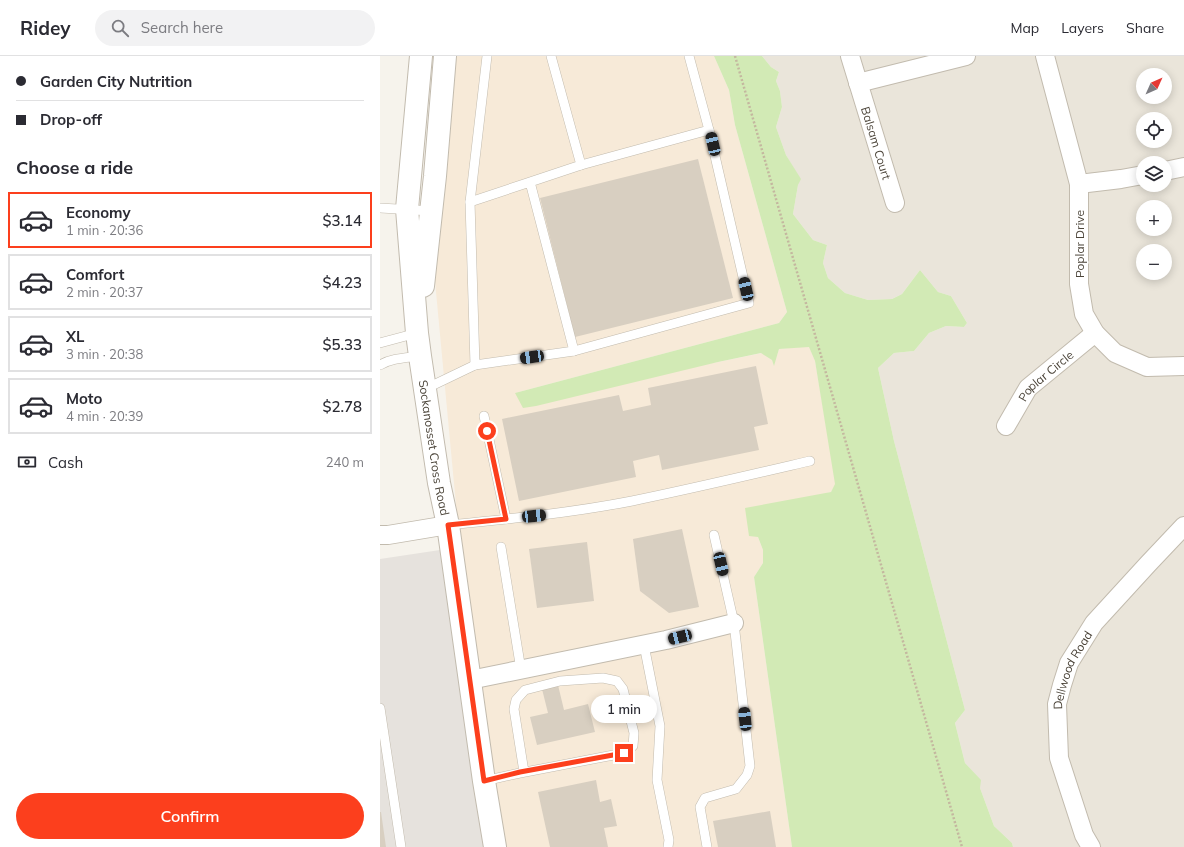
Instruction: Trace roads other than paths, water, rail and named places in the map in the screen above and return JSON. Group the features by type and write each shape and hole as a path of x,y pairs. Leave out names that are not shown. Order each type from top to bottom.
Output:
{"street":[{"name":"Sockanosset Cross Road","path":"421,56 407,209 417,333 439,483 448,525 484,781 495,847"},
{"name":"Sockanosset Cross Road","path":"417,333 432,211 445,56"},
{"name":"Balsam Court","path":"850,56 895,203"},
{"path":"858,83 966,56"},
{"name":"Poplar Drive","path":"1045,56 1079,184 1079,284 1084,314 1095,333 1115,353 1146,367 1184,366"},
{"path":"1172,170 1184,167"},
{"path":"1079,184 1121,180 1136,177"},
{"name":"Poplar Circle","path":"1006,426 1028,388 1095,333"},
{"path":"380,535 388,536 448,525"},
{"name":"Dellwood Road","path":"1091,847 1084,835 1059,758 1057,704 1062,685 1069,663 1094,623 1184,526"},
{"path":"470,680 644,645 734,623"}],"lane":[{"path":"475,365 470,202 487,56"},
{"path":"551,56 581,165"},
{"path":"425,389 475,365 574,351 749,303 709,130 689,56"},
{"path":"470,202 581,165 709,130"},
{"path":"530,182 574,351"},
{"path":"380,208 432,211"},
{"path":"380,343 417,333"},
{"path":"380,365 388,361 420,356"},
{"path":"484,416 506,519"},
{"path":"448,525 549,515 631,501 810,461"},
{"path":"706,847 700,807 705,798 736,789 747,775 750,766 734,623 714,535"},
{"path":"501,547 521,670"},
{"path":"644,645 660,726 656,780 669,840 668,847"},
{"path":"484,781 624,753 633,746 634,733 623,689 617,681 604,678 560,681 525,690 516,700 514,709 524,772"},
{"path":"380,708 401,847"}]}
